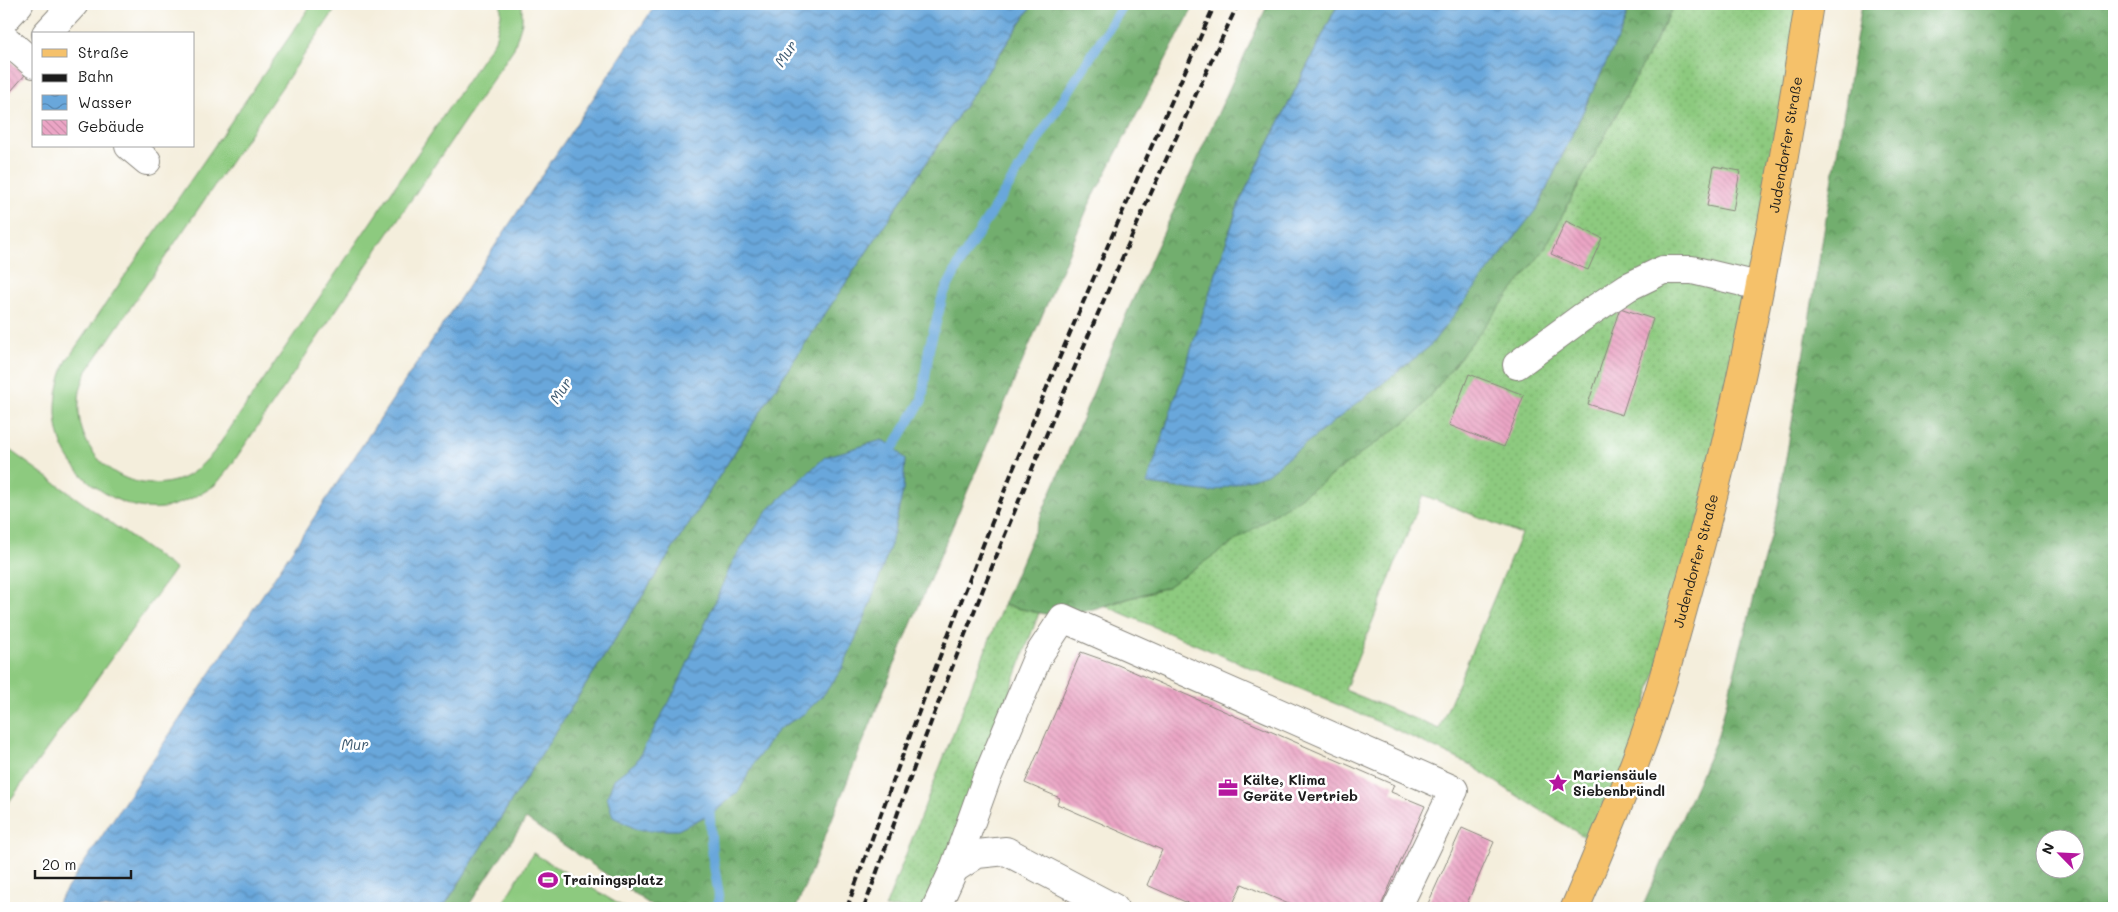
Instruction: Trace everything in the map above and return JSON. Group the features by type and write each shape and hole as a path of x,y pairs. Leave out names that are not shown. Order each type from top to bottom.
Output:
{"main road":[{"name":"Judendorfer Straße","path":"1575,908 1608,831 1644,736 1690,583 1724,454 1759,286 1809,4"}],"lane":[{"path":"4,20 18,4"},
{"path":"48,32 74,4"},
{"path":"4,38 31,56"},
{"path":"1517,365 1581,318 1628,287 1664,270 1692,270 1759,286"},
{"path":"936,908 954,869 986,780 1038,656 1063,618 1454,790 1397,908"},
{"path":"954,869 977,854 1006,851 1114,908"}],"green space":[{"path":"312,4 339,4 87,371 80,389 79,401 80,421 85,439 107,467 122,477 158,484 178,480 202,465 214,452 495,40 501,15 501,4 522,4 522,22 514,48 219,481 197,496 175,505 163,508 134,506 105,493 92,484 71,462 64,449 57,427 56,415 57,393 63,371 67,360"},
{"path":"1033,4 1195,4 1089,205 909,629 796,908 655,908 526,819 467,908 443,908 782,378"},
{"path":"1268,4 1338,4 1239,203 1148,484 1538,207 1622,29 1630,4 1675,4 1544,250 1416,414 1324,481 1167,587 1063,618 1003,605 1129,308"},
{"path":"1675,4 1809,4 1724,454 1601,847 1471,765 1388,726 1105,606 1167,587 1544,250","holes":["1423,495 1521,534 1439,729 1345,690"]},
{"path":"1862,4 2114,4 2114,908 1642,908 1717,738 1778,506"},
{"path":"4,446 175,569 4,809"},
{"path":"1003,605 1039,613 929,908 885,908"},
{"name":"Trainingsplatz","path":"533,853 625,908 500,908"}],"water":[{"name":"Mur","path":"656,4 1033,4 782,378 443,908 54,908"},
{"path":"1338,4 1630,4 1622,29 1538,207 1429,347 1267,474 1210,492 1147,484 1239,203"},
{"path":"882,440 894,446 905,460 903,491 891,544 866,615 842,669 824,694 805,713 779,729 756,760 739,791 716,811 678,830 638,830 613,817 607,798 614,779 636,762 676,689 733,561 767,511 825,457"}],"building":[{"path":"4,55 25,75 4,99"},
{"path":"1714,166 1740,171 1733,211 1707,206"},
{"path":"1566,221 1602,238 1588,270 1551,254"},
{"path":"1620,308 1653,319 1622,415 1588,404"},
{"path":"1469,374 1524,395 1504,447 1449,425"},
{"name":"Kälte, Klima Geräte Vertrieb","path":"1081,652 1118,665 1394,785 1391,792 1425,806 1380,908 1298,908 1242,884 1231,908 1199,908 1147,885 1162,850 1057,804 1060,798 1025,783"},
{"path":"1462,828 1494,842 1465,908 1426,908"}],"waterway":[{"path":"885,455 894,446 922,400 929,349 943,295 962,259 1124,4"},
{"path":"709,802 712,854 719,895 718,908"}],"railway":[{"path":"847,908 927,690 1036,413 1086,295 1215,4"},
{"path":"864,908 920,751 1032,468 1153,188 1238,4"}],"place":[{"name":"Mariensäule Siebenbründl","path":"1558,783"},
{"name":"Kälte, Klima Geräte Vertrieb","path":"1228,788"},
{"name":"Trainingsplatz","path":"548,880"}]}
